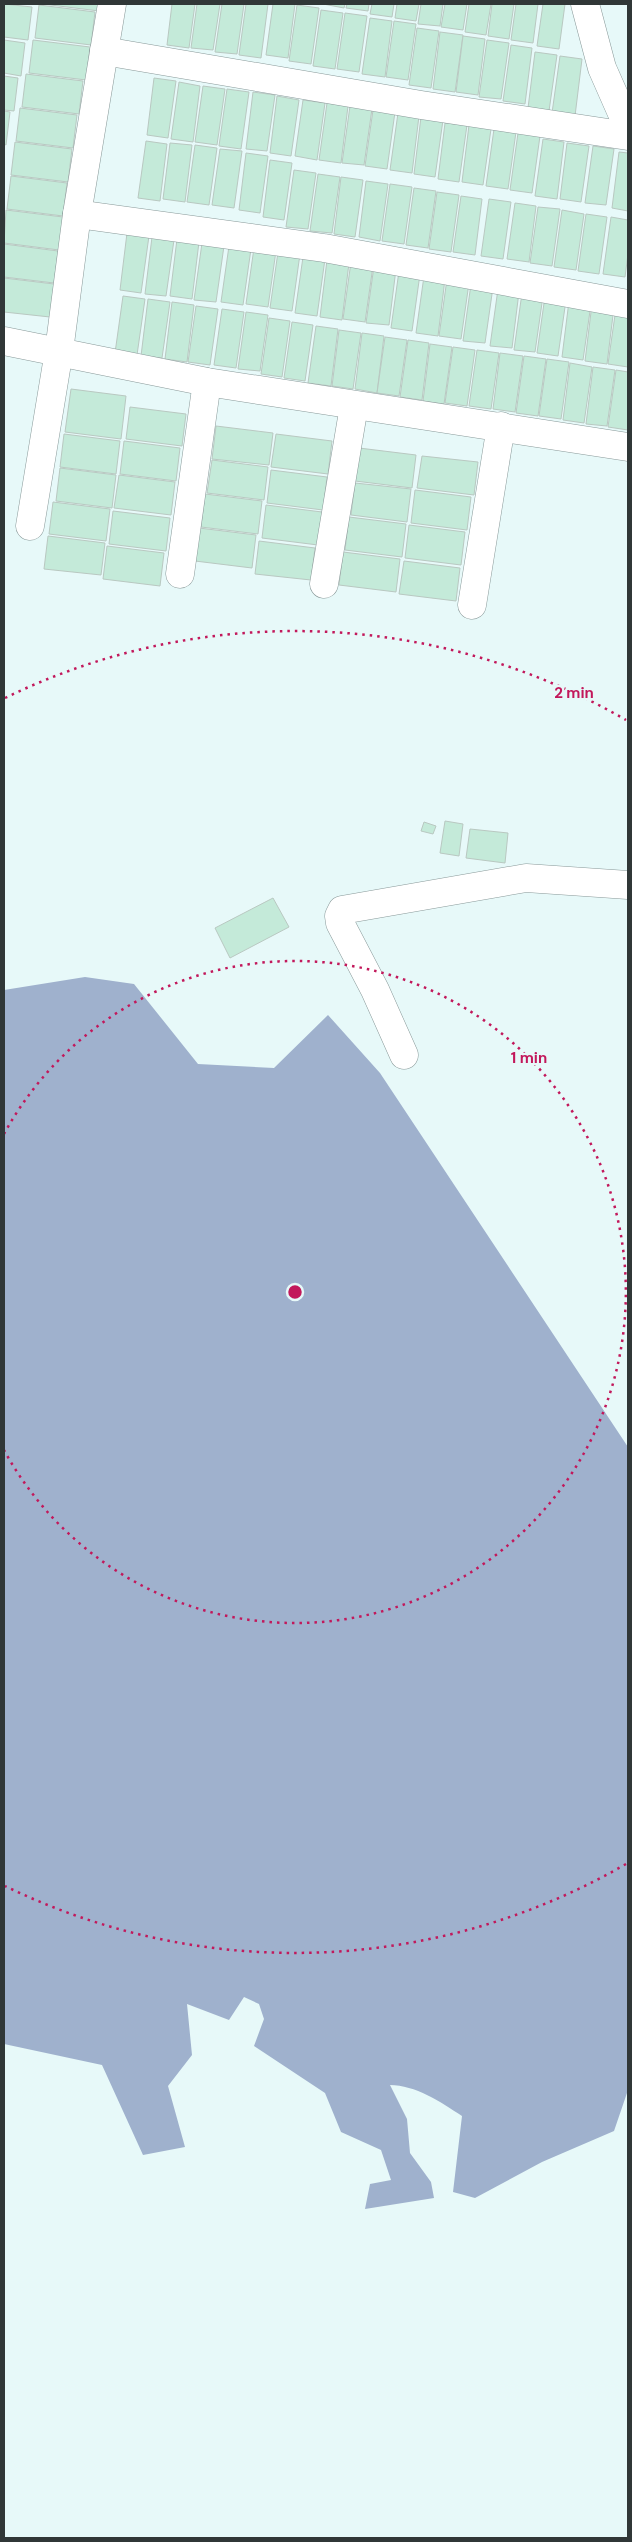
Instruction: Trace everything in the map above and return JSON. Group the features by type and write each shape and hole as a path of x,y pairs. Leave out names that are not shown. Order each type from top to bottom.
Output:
{"street":[{"path":"30,526 59,351 77,214 112,4"},
{"path":"585,4 602,68 628,127"},
{"path":"104,51 421,105 628,136"},
{"path":"77,214 324,248 628,304"},
{"path":"4,341 207,382 628,447"},
{"path":"180,574 207,382"},
{"path":"324,584 354,406"},
{"path":"472,605 501,426"},
{"path":"404,1055 375,990 340,923 339,916 342,910 526,878 628,885"}],"water":[{"path":"85,977 134,984 198,1064 274,1068 328,1015 380,1073 628,1447 628,2090 614,2131 542,2162 475,2198 453,2192 462,2116 437,2100 418,2091 390,2085 407,2119 410,2153 431,2182 434,2198 365,2209 370,2184 391,2180 381,2150 341,2132 325,2093 254,2046 264,2019 259,2004 244,1997 229,2020 187,2004 192,2055 168,2086 185,2147 143,2155 102,2065 4,2044 4,990"}],"building":[{"path":"4,4 32,7 28,40 4,37"},
{"path":"43,4 100,4 99,11"},
{"path":"172,4 195,4 189,48 167,45"},
{"path":"197,4 220,4 213,50 191,48"},
{"path":"222,4 244,4 237,54 215,52"},
{"path":"246,4 268,4 261,58 239,55"},
{"path":"273,4 295,4 288,58 266,55"},
{"path":"323,4 345,4 344,8"},
{"path":"347,4 369,4 368,11 346,8"},
{"path":"372,4 394,4 392,17 370,14"},
{"path":"397,4 419,4 416,21 395,18"},
{"path":"421,4 443,4 440,26 418,24"},
{"path":"445,4 467,4 463,30 441,27"},
{"path":"469,4 491,4 486,35 465,32"},
{"path":"492,4 514,4 509,39 488,36"},
{"path":"516,4 538,4 533,43 511,40"},
{"path":"543,4 565,4 559,49 537,46"},
{"path":"39,5 95,12 91,45 35,38"},
{"path":"297,5 319,8 311,64 289,61"},
{"path":"321,10 343,13 335,69 313,66"},
{"path":"345,13 367,16 359,72 337,69"},
{"path":"370,18 392,21 385,77 362,74"},
{"path":"394,21 416,24 408,80 386,77"},
{"path":"417,28 439,31 431,88 409,85"},
{"path":"440,32 463,35 455,92 433,89"},
{"path":"463,36 485,39 478,95 456,92"},
{"path":"4,40 25,43 21,76 4,73"},
{"path":"33,40 90,47 86,80 29,73"},
{"path":"487,40 509,43 501,99 479,97"},
{"path":"511,45 532,48 525,104 503,101"},
{"path":"535,52 557,55 549,111 528,108"},
{"path":"560,56 582,59 575,116 552,113"},
{"path":"26,74 83,81 79,114 22,107"},
{"path":"4,76 18,78 14,111 4,110"},
{"path":"154,78 176,81 168,138 147,135"},
{"path":"179,82 200,86 193,142 171,139"},
{"path":"203,86 225,89 217,145 195,142"},
{"path":"227,89 249,92 241,149 219,146"},
{"path":"253,92 275,95 267,151 246,149"},
{"path":"277,96 299,100 291,156 270,153"},
{"path":"303,100 325,103 317,160 295,156"},
{"path":"327,103 348,106 341,163 319,160"},
{"path":"350,106 372,109 364,165 342,163"},
{"path":"20,108 77,115 73,148 16,141"},
{"path":"373,110 395,112 387,169 365,166"},
{"path":"4,111 10,112 6,145 4,144"},
{"path":"398,113 419,116 412,173 390,170"},
{"path":"421,117 443,120 435,177 414,174"},
{"path":"445,123 467,125 459,182 438,179"},
{"path":"469,125 491,129 483,185 462,182"},
{"path":"494,129 516,132 508,189 486,186"},
{"path":"518,133 540,136 532,193 510,190"},
{"path":"543,139 564,142 557,199 535,196"},
{"path":"146,141 167,144 160,201 138,198"},
{"path":"15,142 72,149 68,182 11,175"},
{"path":"170,143 192,145 185,202 163,199"},
{"path":"567,143 589,146 581,202 560,199"},
{"path":"195,145 217,148 209,205 187,202"},
{"path":"593,146 614,149 606,205 585,203"},
{"path":"220,149 242,151 234,208 212,205"},
{"path":"619,152 628,153 628,211 612,208"},
{"path":"246,153 268,156 260,213 239,210"},
{"path":"270,160 292,163 284,220 263,217"},
{"path":"294,170 316,173 308,229 286,227"},
{"path":"318,174 340,177 332,233 310,231"},
{"path":"11,176 67,183 63,216 7,209"},
{"path":"341,177 363,180 355,237 334,234"},
{"path":"366,181 388,184 380,241 359,237"},
{"path":"390,184 412,187 404,244 382,241"},
{"path":"414,188 436,191 428,248 406,245"},
{"path":"437,192 459,195 451,252 429,249"},
{"path":"461,196 482,199 475,255 453,252"},
{"path":"489,199 511,202 503,259 481,256"},
{"path":"515,203 536,206 529,262 507,259"},
{"path":"538,207 560,209 552,266 530,263"},
{"path":"6,210 63,217 59,250 4,243"},
{"path":"562,210 584,214 576,270 554,267"},
{"path":"586,214 607,217 599,274 578,271"},
{"path":"611,217 628,220 628,254 625,277 603,274"},
{"path":"127,233 149,236 141,293 120,290"},
{"path":"152,237 174,240 166,296 145,294"},
{"path":"177,239 199,242 192,299 170,296"},
{"path":"202,243 224,246 216,302 194,300"},
{"path":"4,244 58,251 54,283 4,277"},
{"path":"229,246 251,249 243,305 221,302"},
{"path":"254,248 276,251 268,307 246,304"},
{"path":"278,252 300,254 292,311 270,308"},
{"path":"303,257 325,259 317,316 295,313"},
{"path":"327,260 349,263 342,320 320,317"},
{"path":"351,262 373,266 365,322 343,319"},
{"path":"374,266 396,269 389,325 366,323"},
{"path":"399,271 420,274 412,331 391,328"},
{"path":"424,276 445,279 438,336 416,333"},
{"path":"4,278 54,284 50,317 4,312"},
{"path":"447,279 469,283 461,339 439,336"},
{"path":"471,284 493,287 485,343 463,341"},
{"path":"498,289 519,292 512,348 490,346"},
{"path":"522,293 543,296 535,352 514,350"},
{"path":"123,296 145,299 137,355 115,353"},
{"path":"545,296 566,300 558,356 537,353"},
{"path":"148,299 170,302 162,358 141,356"},
{"path":"569,301 591,304 583,360 562,357"},
{"path":"172,302 194,305 187,362 165,359"},
{"path":"592,304 614,307 607,364 585,361"},
{"path":"196,306 218,309 210,365 188,362"},
{"path":"616,308 628,309 628,367 608,364"},
{"path":"222,309 244,312 236,368 214,365"},
{"path":"246,312 268,315 260,371 238,369"},
{"path":"269,318 290,321 282,377 261,374"},
{"path":"292,322 313,325 305,381 284,378"},
{"path":"316,326 338,329 331,386 308,383"},
{"path":"339,330 361,333 353,389 332,386"},
{"path":"362,333 384,336 377,393 355,389"},
{"path":"385,337 407,340 399,396 377,393"},
{"path":"408,340 429,343 422,400 400,397"},
{"path":"430,344 452,347 444,404 423,401"},
{"path":"453,347 475,350 467,406 445,403"},
{"path":"477,350 499,353 491,409 469,406"},
{"path":"500,353 523,356 515,412 493,409"},
{"path":"524,356 546,359 538,416 516,413"},
{"path":"547,359 569,362 561,419 539,416"},
{"path":"570,363 592,367 584,423 563,420"},
{"path":"593,367 615,370 607,426 586,424"},
{"path":"616,370 628,372 628,430 608,427"},
{"path":"71,389 126,396 121,439 65,432"},
{"path":"130,407 186,414 182,446 126,439"},
{"path":"216,426 273,433 269,465 212,459"},
{"path":"64,434 120,441 116,474 60,467"},
{"path":"276,434 332,441 328,474 271,467"},
{"path":"124,441 180,448 176,481 120,474"},
{"path":"359,448 416,455 412,488 355,481"},
{"path":"422,456 478,462 474,495 417,488"},
{"path":"212,460 268,467 264,500 207,493"},
{"path":"60,468 116,475 112,508 56,501"},
{"path":"271,470 327,477 323,510 267,503"},
{"path":"119,475 175,482 171,515 114,508"},
{"path":"355,483 411,489 407,522 351,515"},
{"path":"415,490 471,497 467,530 411,523"},
{"path":"205,494 262,501 258,534 201,527"},
{"path":"53,502 110,509 106,541 49,534"},
{"path":"266,505 322,512 318,545 262,538"},
{"path":"113,511 170,518 166,551 109,544"},
{"path":"349,517 406,524 402,557 345,550"},
{"path":"409,525 465,532 461,565 405,558"},
{"path":"199,528 256,535 252,568 195,561"},
{"path":"48,536 105,543 101,575 44,569"},
{"path":"259,541 315,548 311,580 255,574"},
{"path":"107,546 164,553 160,586 103,579"},
{"path":"343,552 400,559 396,592 339,585"},
{"path":"404,561 460,568 456,601 399,594"},
{"path":"445,821 463,824 459,856 440,853"},
{"path":"424,822 436,826 433,834 421,831"},
{"path":"470,829 508,833 505,863 466,858"},
{"path":"273,898 289,927 230,958 215,928"}]}
